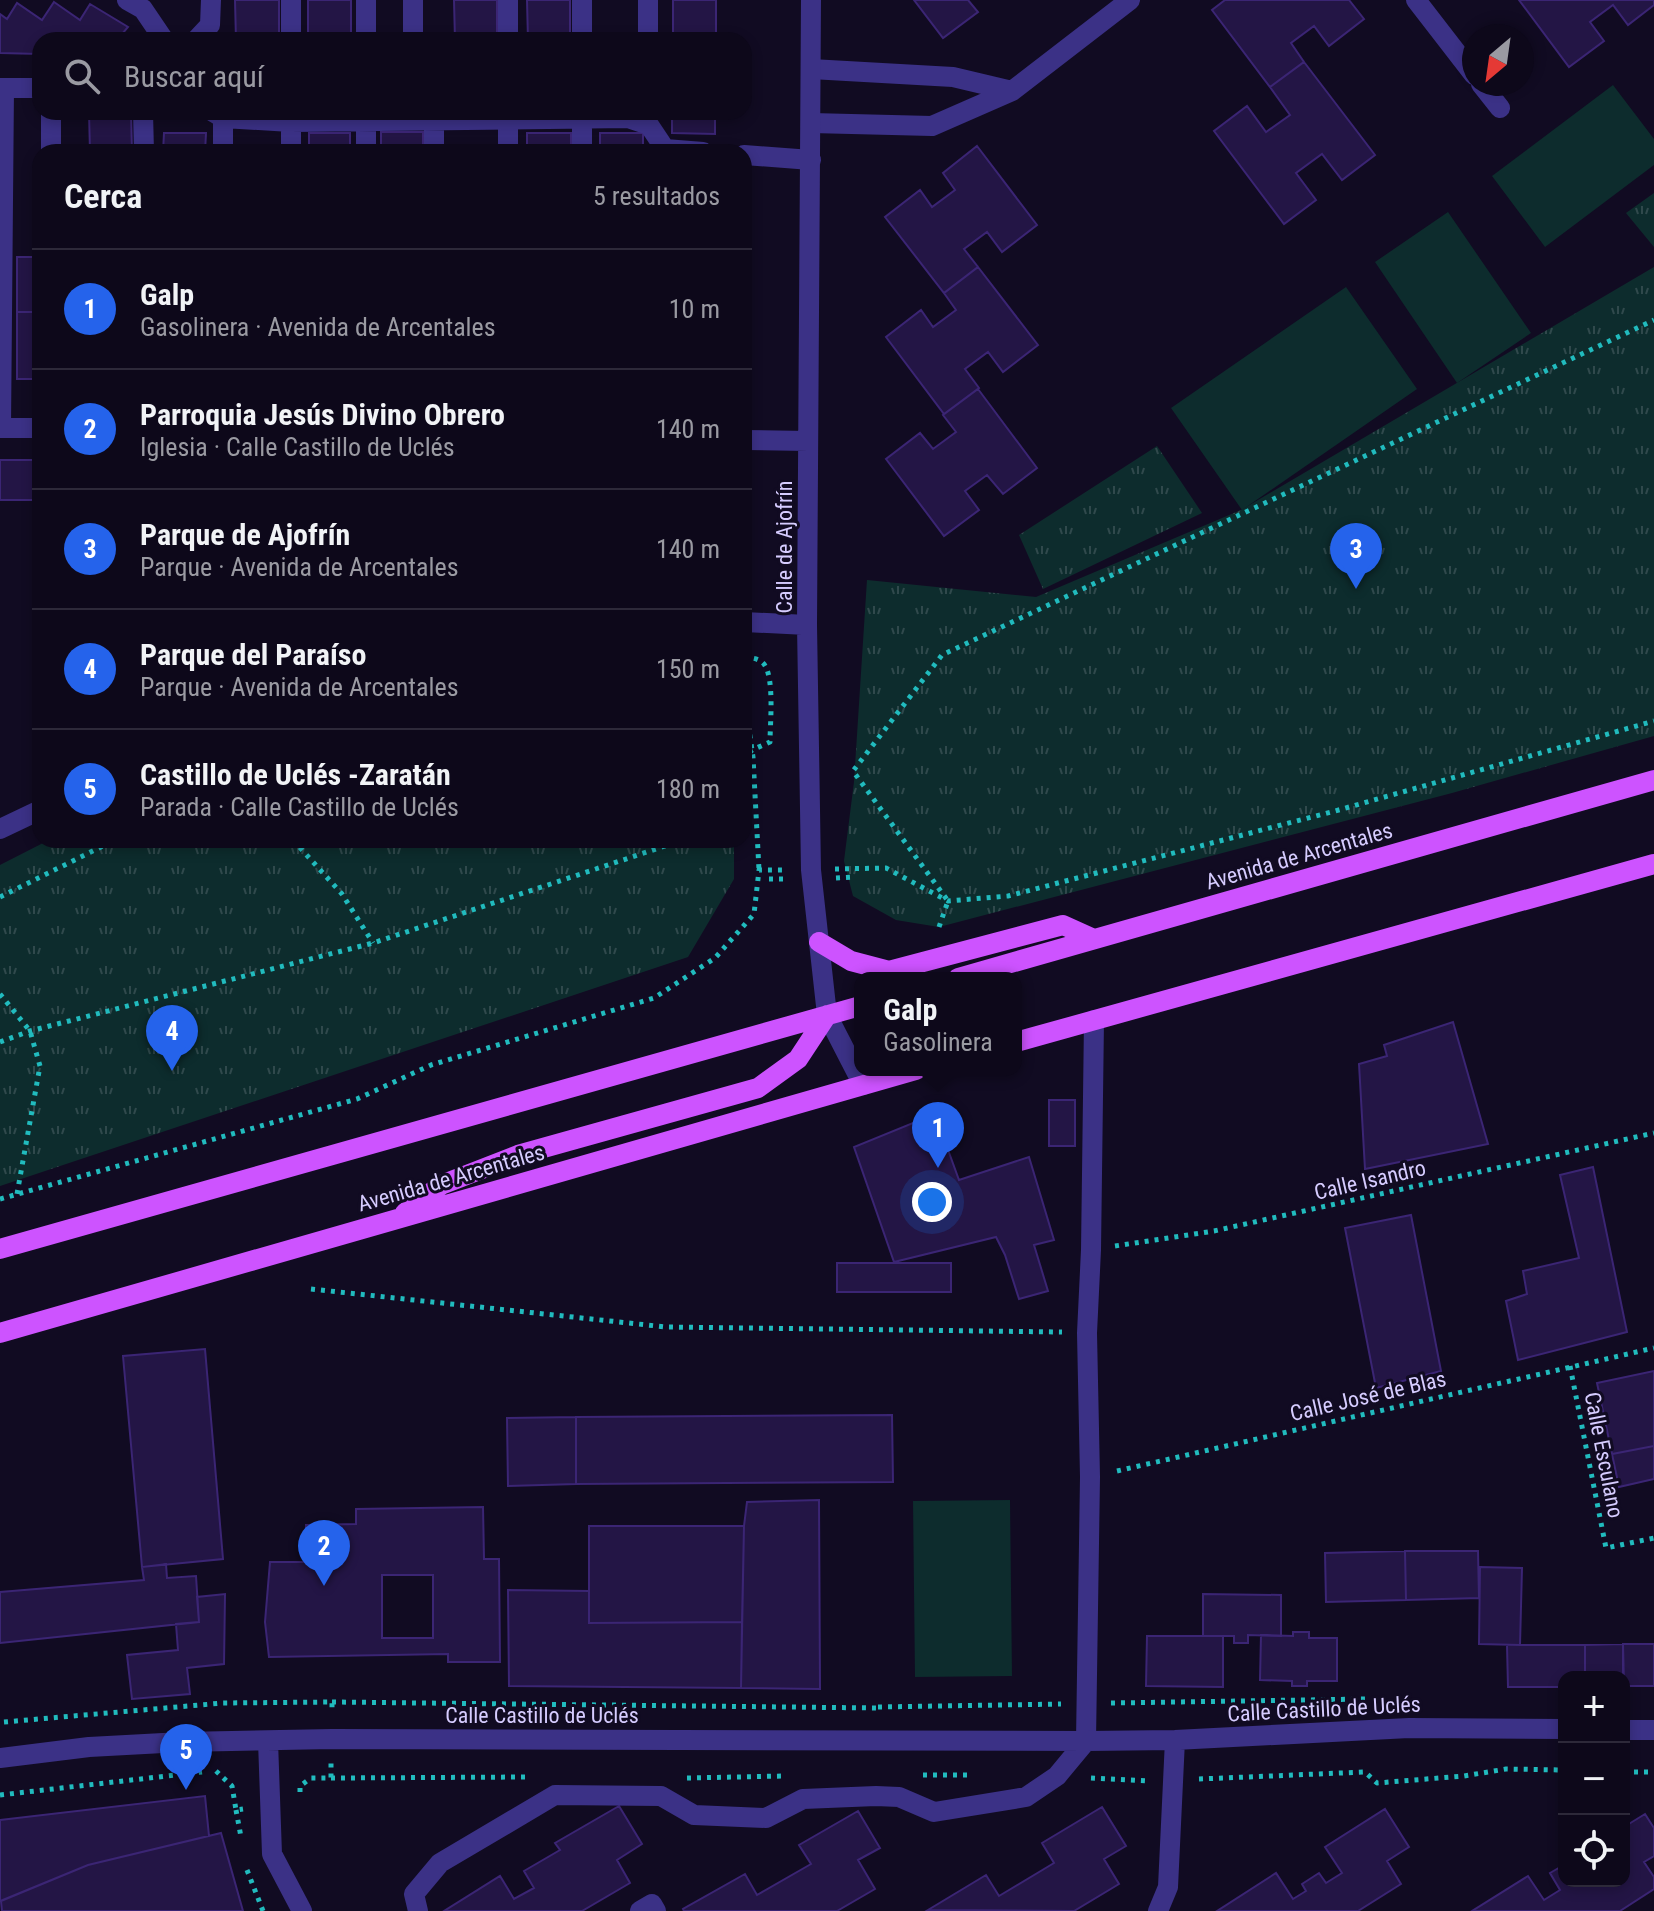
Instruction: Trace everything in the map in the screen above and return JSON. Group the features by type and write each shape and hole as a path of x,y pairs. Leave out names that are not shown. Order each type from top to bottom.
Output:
{"main road":[{"name":"Avenida de Arcentales","path":"979,972 1654,780"},
{"path":"1022,1040 1654,864"},
{"path":"819,942 851,961 889,971 1063,925 1094,939"},
{"path":"0,1249 854,1008"},
{"path":"397,1219 441,1185 518,1155 758,1088 798,1059 827,1015"},
{"name":"Avenida de Arcentales","path":"0,1333 895,1076"}],"street":[{"path":"203,32 210,25 211,0"},
{"path":"291,0 291,32"},
{"path":"366,0 366,32"},
{"path":"413,0 413,32"},
{"path":"508,0 508,32"},
{"path":"582,0 582,32"},
{"path":"648,0 648,32"},
{"name":"Calle de Ajofrín","path":"811,0 807,625 811,870 827,1015 854,1068"},
{"path":"811,123 932,126 1012,91 1130,0"},
{"path":"1416,0 1462,59"},
{"path":"138,3 142,32"},
{"path":"138,3 158,32"},
{"path":"811,69 953,77 1012,91"},
{"path":"32,88 2,88 0,428 32,428"},
{"path":"1490,96 1500,108"},
{"path":"51,120 51,144"},
{"path":"143,120 144,144"},
{"path":"219,120 222,144"},
{"path":"291,120 291,144"},
{"path":"366,120 366,144"},
{"path":"421,120 431,144"},
{"path":"508,120 508,144"},
{"path":"582,120 582,144"},
{"path":"650,120 662,144"},
{"path":"752,156 811,160"},
{"path":"752,440 808,441"},
{"path":"752,622 807,625"},
{"path":"0,829 32,814"},
{"path":"418,1911 414,1894 440,1863 555,1795 661,1796 694,1815 766,1818 803,1799 876,1796 899,1797 934,1812 1026,1797 1057,1776 1086,1741 1090,1477 1087,1333 1094,1020"},
{"name":"Calle de Ajofrín","path":"858,1076 863,1085"},
{"name":"Calle Castillo de Uclés","path":"0,1758 89,1747 332,1739 1086,1741 1175,1740 1409,1728 1558,1729"},
{"path":"1630,1730 1654,1730"},
{"path":"1158,1911 1168,1887 1175,1740"},
{"path":"268,1741 272,1854 302,1911"}],"path":[{"path":"939,927 948,901 853,771 942,655 1654,320"},
{"path":"752,658 765,665 770,677 770,742 752,750 759,870"},
{"path":"0,897 99,848"},
{"path":"300,848 342,894 373,943"},
{"path":"0,1042 30,1031 373,943 659,848"},
{"path":"0,994 30,1031 40,1066 17,1194"},
{"name":"Calle Isandro","path":"1091,1250 1214,1231 1654,1133"},
{"path":"311,1289 666,1327 1087,1333"},
{"name":"Calle José de Blas","path":"1090,1477 1654,1348"},
{"name":"Calle Esculano","path":"1570,1366 1606,1548 1654,1538"},
{"path":"878,1707 1376,1699"},
{"path":"1217,1779 1365,1772 1377,1783 1464,1776 1506,1769 1558,1770"},
{"path":"1630,1772 1654,1772"},
{"path":"331,1778 542,1777"},
{"path":"674,1778 704,1778"},
{"path":"0,1795 12,1794"}],"green space":[{"path":"1613,85 1654,139 1654,165 1545,247 1492,176"},
{"path":"1654,193 1654,247 1626,213"},
{"path":"1448,212 1531,333 1457,383 1375,262"},
{"path":"1654,267 1654,736 1452,793 939,927 896,920 853,896 844,861 854,782 867,580 1036,597 1241,510"},
{"path":"1346,287 1417,389 1242,510 1171,408"},
{"path":"1157,446 1202,513 1043,589 1019,535"},
{"path":"33,848 734,848 734,879 688,957 0,1186 0,865"},
{"path":"1010,1500 1012,1676 915,1677 913,1501"}],"building":[{"path":"235,0 279,0 279,32 236,32"},
{"path":"308,0 351,0 351,32 308,32"},
{"path":"454,0 497,0 497,32 455,32"},
{"path":"527,0 570,0 570,32 528,32"},
{"path":"673,0 716,0 716,32 673,32"},
{"path":"914,0 968,0 978,12 943,38"},
{"path":"1225,0 1349,0 1364,19 1329,46 1314,26 1291,43 1304,62 1270,87 1212,10"},
{"path":"1519,0 1654,0 1654,5 1628,25 1613,5 1590,22 1604,41 1569,67"},
{"path":"54,2 80,20 90,4 128,27 124,32 32,32 32,54 0,53 0,14 7,19 17,3 42,20"},
{"path":"1304,62 1375,155 1342,180 1322,154 1296,173 1316,200 1284,224 1214,131 1247,106 1266,132 1290,115 1270,87"},
{"path":"89,120 131,120 132,144 90,144"},
{"path":"672,120 715,120 715,134 672,133"},
{"path":"381,132 423,132 423,144 381,144"},
{"path":"164,133 206,133 205,144 163,144"},
{"path":"309,133 350,133 350,144 309,144"},
{"path":"527,133 571,133 571,144 527,144"},
{"path":"600,133 643,133 643,144 600,144"},
{"path":"977,146 1037,225 1002,252 987,232 964,249 978,267 944,293 885,217 920,190 932,207 955,190 943,173"},
{"path":"17,257 32,257 32,312 17,312"},
{"path":"978,267 1038,345 1003,372 988,352 965,369 979,388 944,414 886,337 921,310 933,327 956,310 944,293"},
{"path":"17,312 32,312 32,379 17,379"},
{"path":"978,389 1037,468 1003,494 987,475 965,491 979,510 944,536 886,459 920,433 933,449 956,432 943,415"},
{"path":"0,460 32,460 32,500 0,500"},
{"path":"1453,1022 1488,1144 1365,1169 1359,1064 1387,1056 1384,1045"},
{"path":"1049,1100 1075,1100 1075,1146 1049,1146"},
{"path":"935,1114 959,1180 1029,1157 1054,1240 1034,1245 1048,1291 1019,1299 996,1237 894,1262 854,1147"},
{"path":"1593,1167 1627,1332 1518,1360 1506,1301 1527,1294 1523,1271 1579,1258 1560,1175"},
{"path":"1411,1215 1441,1371 1376,1388 1345,1228"},
{"path":"837,1263 951,1263 951,1292 837,1292"},
{"path":"205,1349 223,1559 142,1567 123,1356"},
{"path":"1654,1371 1654,1446 1612,1454 1597,1383"},
{"path":"892,1415 893,1482 576,1484 576,1417"},
{"path":"576,1417 576,1484 508,1486 507,1418"},
{"path":"1654,1446 1654,1479 1619,1487 1612,1454"},
{"path":"819,1500 820,1689 741,1688 747,1502"},
{"path":"483,1507 484,1559 499,1559 500,1662 448,1662 448,1654 269,1657 265,1622 270,1562 305,1562 306,1525 356,1524 356,1509","holes":["382,1575 433,1575 433,1638 382,1638"]},
{"path":"589,1526 744,1526 742,1622 589,1623"},
{"path":"1405,1551 1478,1551 1479,1598 1406,1600"},
{"path":"1405,1551 1406,1600 1326,1602 1325,1553"},
{"path":"166,1564 167,1578 196,1576 199,1622 0,1643 0,1592 144,1580 142,1567"},
{"path":"1480,1567 1522,1568 1520,1645 1479,1644"},
{"path":"508,1590 589,1591 589,1623 742,1622 741,1688 509,1686"},
{"path":"225,1594 224,1664 187,1668 190,1694 132,1699 127,1655 178,1650 176,1624 199,1622 197,1597"},
{"path":"1203,1594 1281,1595 1281,1636 1248,1635 1248,1643 1234,1643 1234,1636 1203,1636"},
{"path":"1293,1632 1309,1632 1309,1638 1337,1638 1337,1681 1307,1681 1307,1686 1292,1686 1292,1681 1260,1680 1261,1635 1293,1636"},
{"path":"1147,1636 1223,1636 1223,1687 1146,1686"},
{"path":"1623,1644 1654,1644 1654,1686 1630,1686 1630,1671 1624,1671"},
{"path":"1623,1644 1623,1671 1585,1671 1585,1645"},
{"path":"1507,1645 1585,1645 1585,1671 1558,1671 1558,1687 1508,1687"},
{"path":"205,1796 209,1836 88,1865 0,1901 0,1820"},
{"path":"619,1806 642,1844 617,1860 630,1883 582,1911 444,1911 500,1876 514,1899 534,1888 524,1871 560,1850 555,1843"},
{"path":"1102,1807 1126,1846 1104,1859 1119,1884 1074,1911 928,1910 986,1875 999,1896 1054,1863 1042,1843"},
{"path":"1385,1809 1409,1847 1387,1861 1401,1884 1358,1911 1217,1911 1276,1873 1293,1899 1306,1891 1302,1884 1319,1873 1326,1883 1342,1873 1325,1847"},
{"path":"858,1811 880,1848 858,1860 875,1889 837,1911 684,1911 745,1874 757,1895 811,1864 799,1845"},
{"path":"1645,1814 1654,1828 1654,1856 1644,1862 1654,1877 1654,1889 1620,1911 1472,1911 1528,1876 1544,1900 1560,1890 1558,1887 1630,1887 1630,1823"},
{"path":"221,1833 243,1911 2,1911 1,1901 88,1865"},
{"path":"1558,1868 1558,1887 1550,1873"}],"place":[{"name":"Parque de Ajofrín","path":"1356,589"},
{"name":"Parque del Paraíso","path":"172,1071"},
{"name":"Galp","path":"938,1168"},
{"name":"Parroquia Jesús Divino Obrero","path":"324,1586"},
{"name":"Castillo de Uclés -Zaratán","path":"186,1790"}]}
